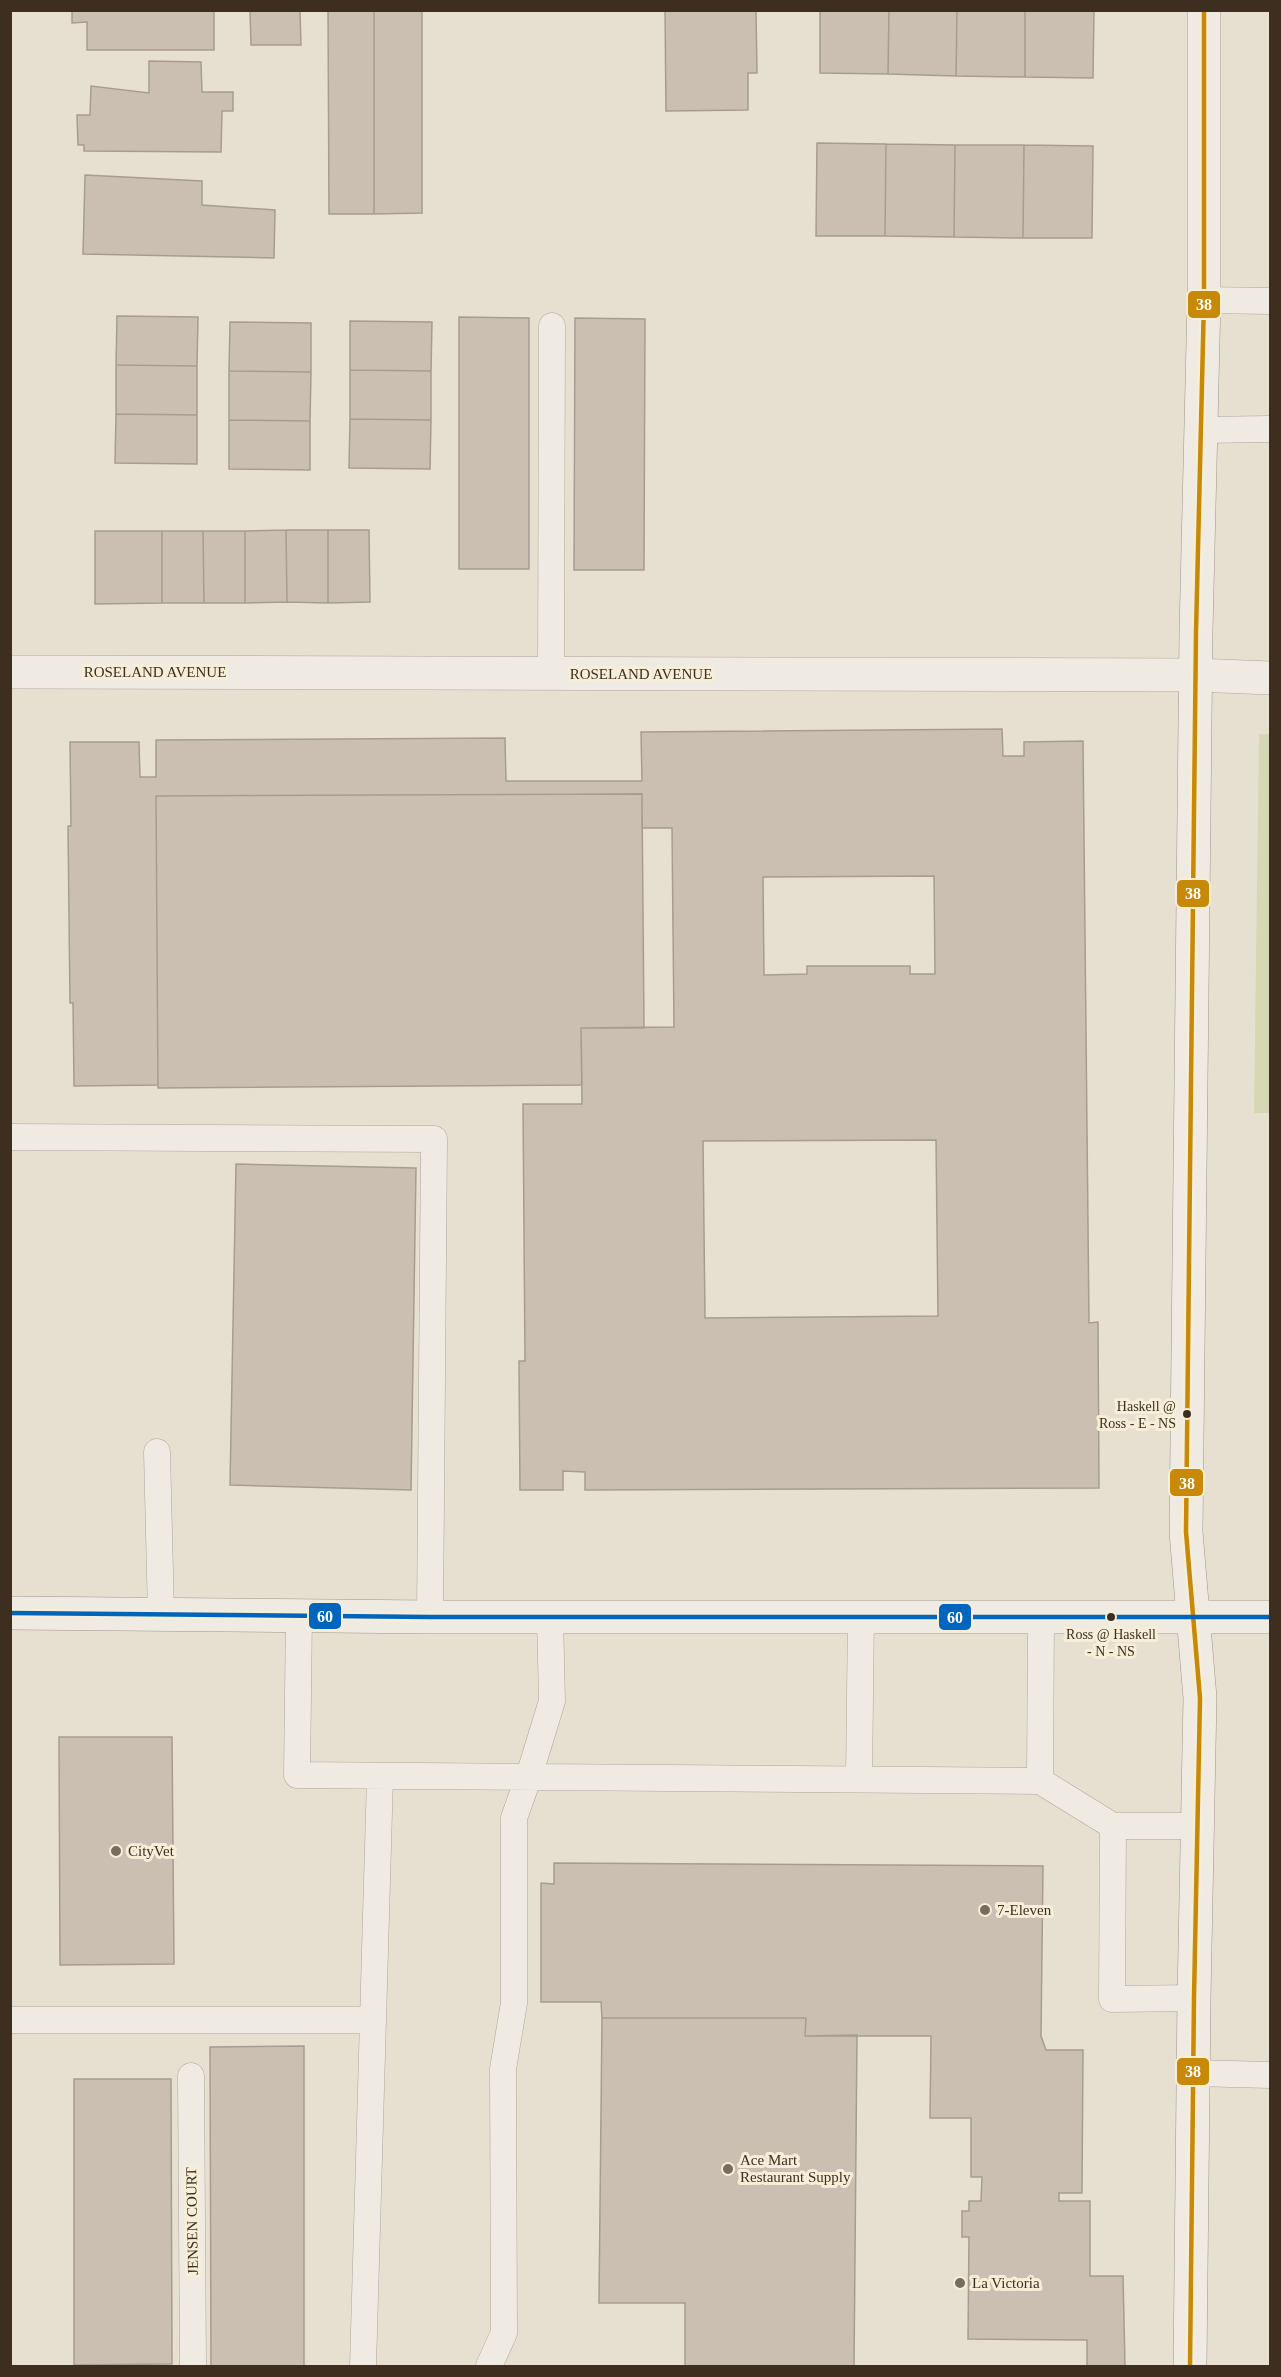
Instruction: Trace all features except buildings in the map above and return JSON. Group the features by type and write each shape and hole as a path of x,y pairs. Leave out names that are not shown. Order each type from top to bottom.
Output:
{"main road":[{"path":"1191,2367 1194,1998 1200,1698 1186,1521 1196,675 1204,300 1204,10"},
{"name":"ROSELAND AVENUE","path":"10,672 1196,675 1270,678"},
{"path":"10,1613 430,1617 861,1615 1270,1617"}],"lane":[{"path":"1204,300 1270,301"},
{"path":"551,674 552,326"},
{"path":"1200,430 1270,429"},
{"path":"10,1137 434,1139 430,1617"},
{"path":"157,1452 161,1614"},
{"path":"299,1615 297,1775 1040,1781 1113,1826 1197,1826"},
{"path":"859,1779 861,1615"},
{"path":"489,2367 504,2333 503,2069 514,2003 514,1818 552,1701 550,1616"},
{"path":"1040,1781 1041,1617"},
{"path":"363,2367 380,1777"},
{"path":"1113,1826 1112,1999 1194,1998"},
{"path":"10,2020 373,2020"},
{"path":"1193,2073 1270,2075"},
{"name":"JENSEN COURT","path":"191,2076 194,2367"}],"green space":[{"path":"1259,734 1270,734 1270,1113 1254,1113"}],"transit line":[{"name":"38","path":"1190,2366 1200,1698 1186,1532 1196,632 1204,300 1204,10"},
{"name":"60","path":"10,1613 430,1617 1270,1617"}],"place":[{"name":"Haskell @ Ross - E - NS","path":"1187,1414"},
{"name":"Ross @ Haskell - N - NS","path":"1111,1617"},
{"name":"CityVet","path":"116,1851"},
{"name":"7-Eleven","path":"985,1910"},
{"name":"Ace Mart Restaurant Supply","path":"728,2169"},
{"name":"La Victoria","path":"960,2283"}]}
